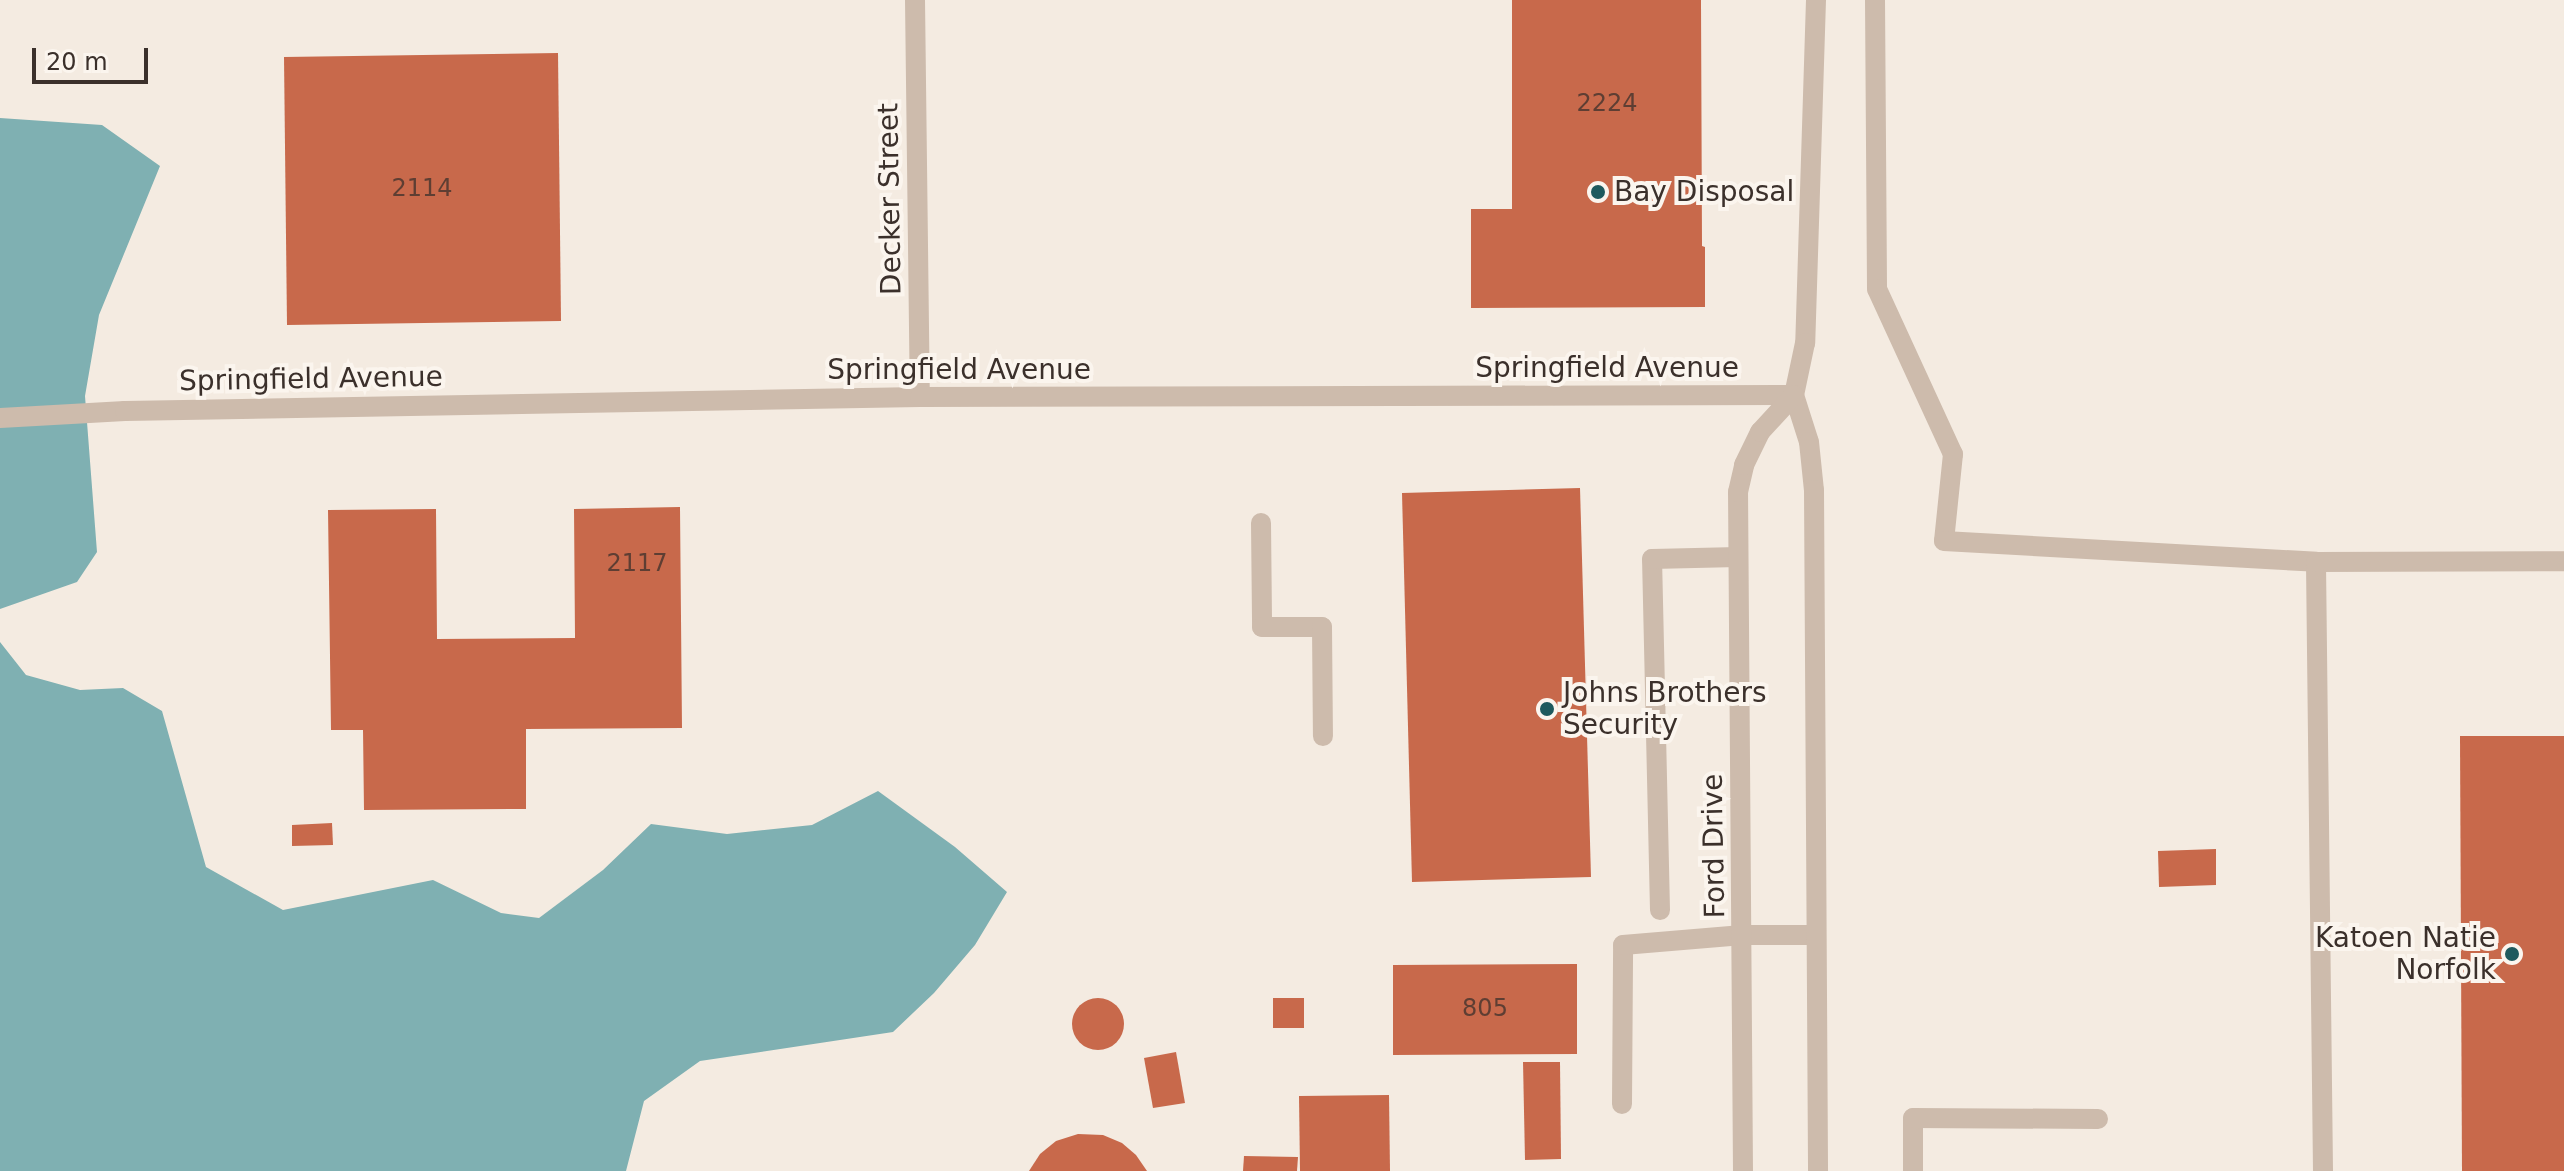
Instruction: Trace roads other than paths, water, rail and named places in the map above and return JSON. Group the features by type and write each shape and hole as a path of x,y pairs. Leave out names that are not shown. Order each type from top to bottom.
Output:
{"street":[{"name":"Decker Street","path":"915,0 920,397"},
{"path":"1816,0 1805,343 1794,395 1809,442 1814,490 1818,1171"},
{"path":"1875,0 1877,289 1953,454 1944,541 2316,562 2564,561"},
{"name":"Springfield Avenue","path":"0,418 125,411 920,397 1794,395"},
{"name":"Ford Drive","path":"1743,1171 1738,492 1744,465 1760,432 1794,395"},
{"path":"1261,523 1262,627 1322,627 1323,736"},
{"path":"1660,910 1652,559 1738,557"},
{"path":"2316,562 2323,1171"},
{"path":"1622,1104 1623,945 1743,935 1816,935"},
{"path":"1913,1171 1913,1118 2098,1119"}],"water":[{"path":"0,118 102,125 160,166 99,315 85,396 97,552 77,582 0,609"},
{"path":"0,642 26,675 80,690 123,688 162,711 206,867 283,910 433,880 501,913 539,918 603,870 651,824 727,834 812,825 878,791 955,847 1007,892 975,945 934,993 893,1032 700,1061 644,1101 626,1171 0,1171"}],"place":[{"name":"Bay Disposal","path":"1598,192"},
{"name":"Johns Brothers Security","path":"1547,709"},
{"name":"Katoen Natie Norfolk","path":"2512,954"}]}
